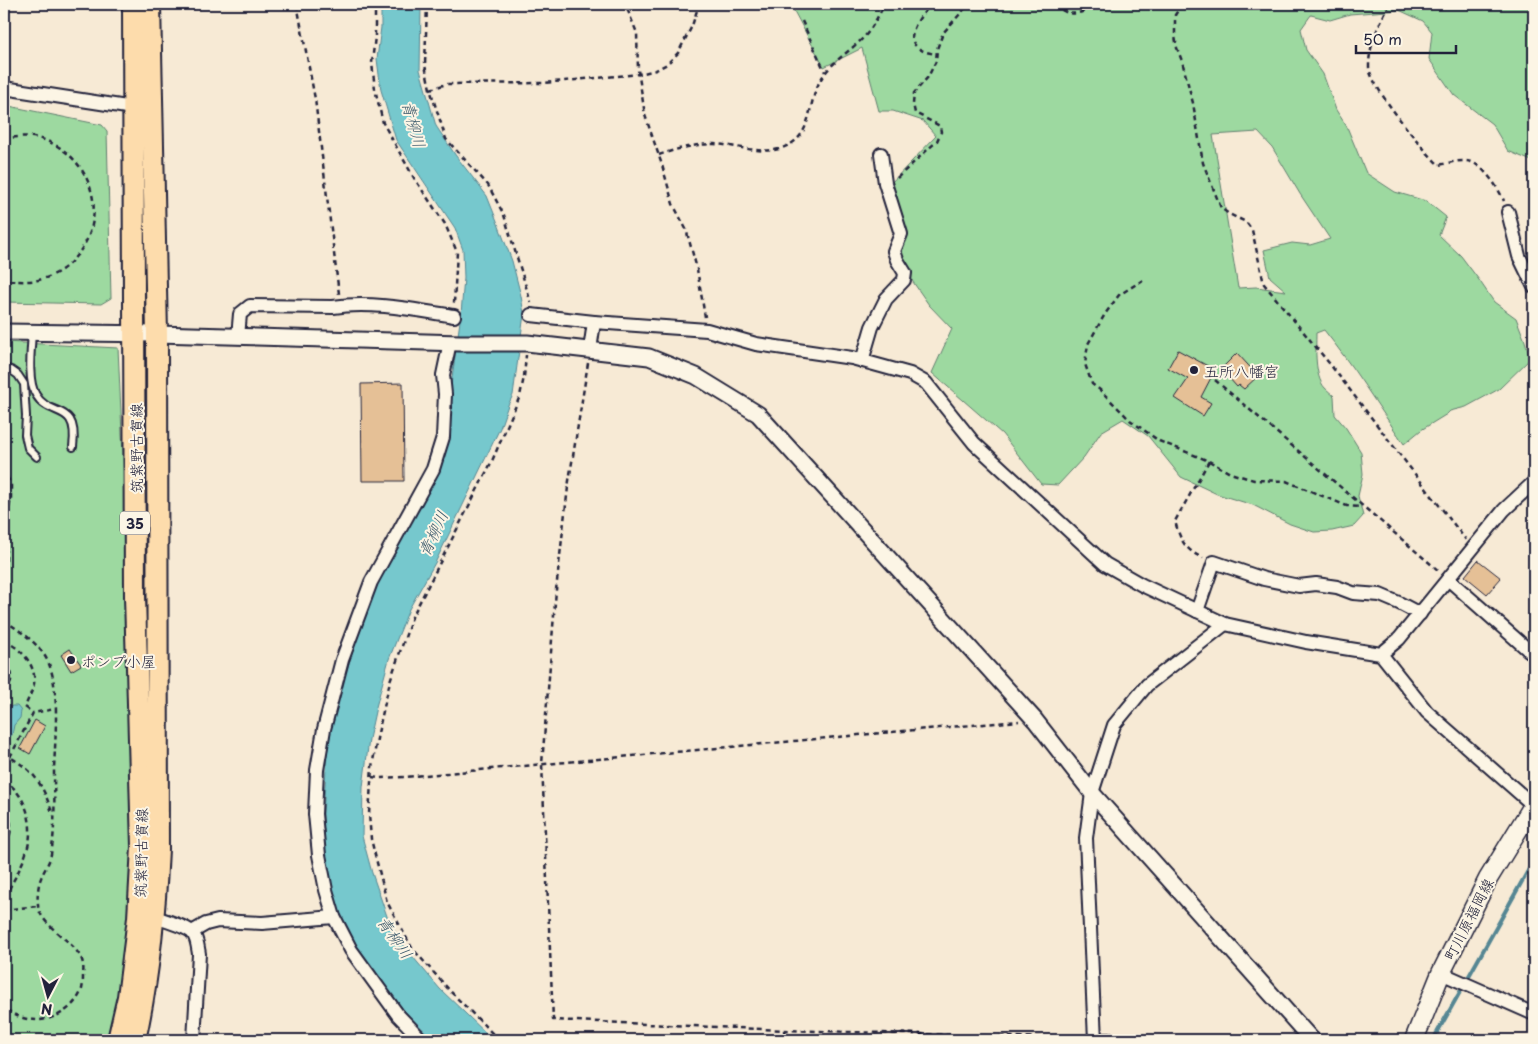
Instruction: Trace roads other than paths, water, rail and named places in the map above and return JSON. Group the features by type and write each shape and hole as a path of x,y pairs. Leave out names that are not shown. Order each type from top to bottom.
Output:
{"main road":[{"name":"筑紫野古賀線","path":"118,1040 128,997 138,918 142,847 135,596 133,4"},
{"name":"筑紫野古賀線","path":"135,1040 143,1006 154,917 158,849 157,334 150,4"},
{"name":"町川原福岡線","path":"1414,1040 1441,973 1488,880 1534,804"}],"street":[{"path":"4,88 133,108"},
{"path":"862,361 872,327 886,299 904,280 904,273 894,251 901,234 886,188 881,154"},
{"path":"1508,212 1519,256 1534,287"},
{"path":"238,337 240,314 250,306 395,307 454,316"},
{"path":"531,315 594,322 707,330 756,344 852,358 910,374 926,383 974,443 1105,564 1142,585 1225,624 1306,642 1381,654 1427,712 1534,804"},
{"path":"590,350 594,322"},
{"path":"4,332 134,333 455,343 522,343 649,357 696,376 758,414 1035,720 1092,793 1312,1040"},
{"path":"422,1040 398,1015 351,950 334,917 319,855 315,814 317,770 324,729 342,660 371,582 433,469 443,437 445,394 443,375 455,343"},
{"path":"1381,654 1399,639 1504,510 1534,482"},
{"path":"1197,611 1214,562 1264,579 1299,586 1316,584 1337,587 1353,593 1380,595 1420,614"},
{"path":"1448,579 1534,655"},
{"path":"1112,1040 1094,1040 1086,838 1092,793 1114,725 1147,685 1225,624"},
{"path":"154,917 176,924 192,932 197,943 194,1040"},
{"path":"192,932 206,924 218,922 262,923 334,917"},
{"path":"1441,973 1534,1014"}],"lane":[{"path":"32,331 30,369 36,395 44,404 68,416 73,425 75,435 73,447"},
{"path":"4,368 18,375 24,384 25,435 28,448 37,457"}],"water":[{"name":"青柳川","path":"381,4 421,4 420,70 436,126 456,156 487,196 512,261 524,314 513,395 500,428 436,561 409,609 389,659 369,739 363,787 362,836 372,873 389,922 407,950 440,989 493,1040 433,1040 402,1008 376,975 343,921 335,902 326,862 323,814 327,754 336,702 365,615 380,579 437,473 449,441 450,392 464,278 463,250 455,228 396,140 381,90 377,59 381,27"},
{"path":"12,706 17,706 21,711 20,718 14,725 12,735 7,738 4,737 4,712"}],"waterway":[{"path":"1433,1040 1534,860"}],"place":[{"name":"五所八幡宮","path":"1194,370"},
{"name":"ポンプ小屋","path":"71,660"}]}
